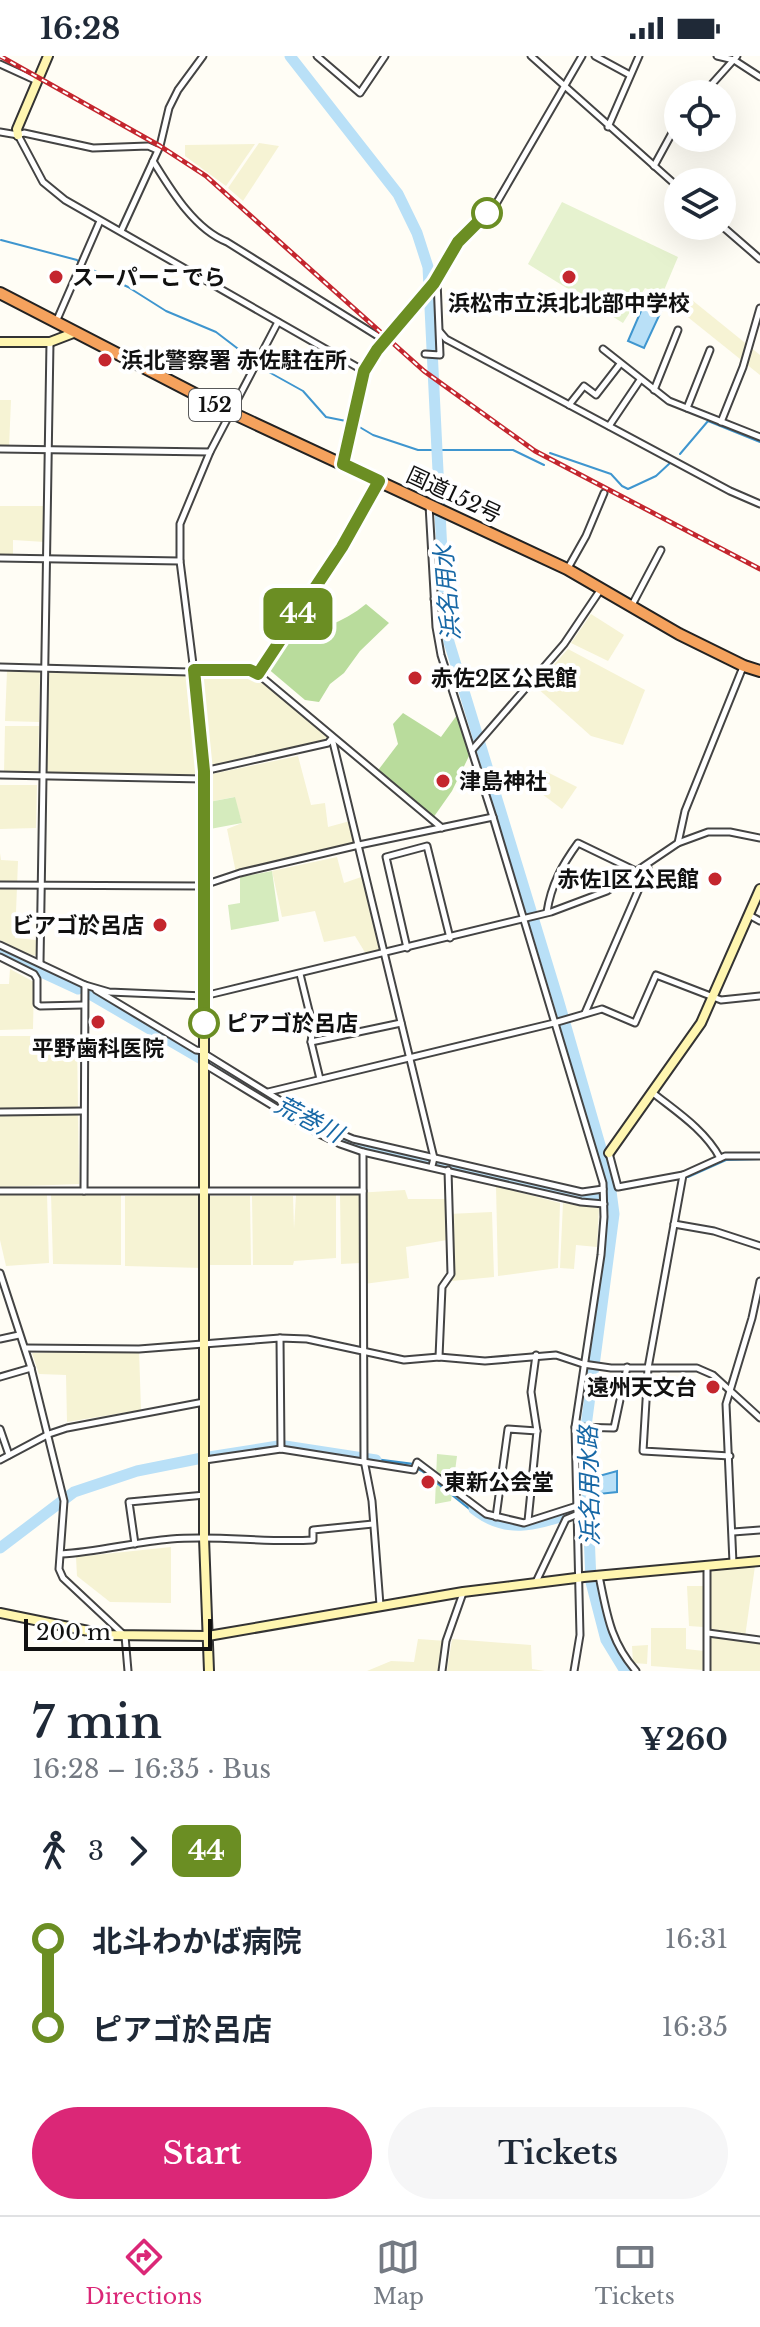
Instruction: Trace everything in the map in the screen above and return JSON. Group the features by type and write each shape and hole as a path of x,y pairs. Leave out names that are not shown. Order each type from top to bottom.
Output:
{"highway":[{"name":"国道152号","path":"0,293 230,412 567,569 679,634 760,671"}],"street":[{"path":"48,56 17,129 47,187 100,221 364,371"},
{"path":"121,231 153,161 169,108 203,56"},
{"path":"317,56 360,93 385,56"},
{"path":"531,56 664,175"},
{"path":"343,464 364,371 384,340 436,281 458,242 496,204 582,56"},
{"path":"595,56 630,75"},
{"path":"608,127 639,56"},
{"path":"717,56 736,58 760,77"},
{"path":"716,80 736,58"},
{"path":"0,64 37,81"},
{"path":"0,132 24,133 93,148 148,146 157,150"},
{"path":"654,166 664,148"},
{"path":"153,161 177,198 212,236 227,242 384,340"},
{"path":"56,322 100,221"},
{"path":"736,238 760,259"},
{"path":"425,354 440,355 436,281"},
{"path":"721,422 743,367 760,308"},
{"path":"209,1671 204,1538 204,775 180,561 180,524 210,452 278,322"},
{"path":"654,390 678,330"},
{"path":"0,342 50,342 76,332"},
{"path":"440,332 446,339 730,491 760,504"},
{"path":"40,963 50,342"},
{"path":"603,349 669,401 760,437"},
{"path":"687,408 710,350"},
{"path":"569,405 584,386 596,395 620,364"},
{"path":"609,426 640,380"},
{"path":"0,449 210,452"},
{"path":"258,674 347,540 379,481"},
{"path":"567,569 586,536 604,493"},
{"path":"431,506 441,655 474,748 603,1189 601,1255 578,1427 581,1577 580,1635 574,1671"},
{"path":"632,605 661,550"},
{"path":"0,558 180,561"},
{"path":"474,748 564,644 602,589"},
{"path":"436,599 448,597"},
{"path":"678,843 692,793 744,666"},
{"path":"0,667 189,672 250,670 443,828"},
{"path":"0,775 204,775 328,743 332,738"},
{"path":"332,738 386,953 433,1163"},
{"path":"0,885 204,884 359,845 493,817"},
{"path":"88,986 120,994 204,996 547,912 607,891 678,843 708,832 739,832 760,838"},
{"path":"547,912 550,891 578,843 638,872"},
{"path":"407,948 386,857 427,846 450,938"},
{"path":"584,1014 649,865"},
{"path":"598,1168 701,1023 760,889"},
{"path":"749,915 760,921"},
{"path":"0,945 88,986 196,1050 319,1134 363,1152 582,1192 603,1189"},
{"path":"0,957 34,974 37,979 37,1004 40,1006 83,1005"},
{"path":"300,974 313,1027 311,1042 320,1079"},
{"path":"268,1092 602,1009 635,1023 656,975 724,1000 760,996"},
{"path":"84,1191 83,1005 88,986"},
{"path":"311,1042 401,1023"},
{"path":"204,1058 268,1092 318,1124 353,1139 448,1170 581,1202 604,1204"},
{"path":"652,1092 706,1136 720,1158"},
{"path":"0,1112 83,1111"},
{"path":"363,1152 364,1459 380,1605"},
{"path":"609,1153 618,1187 683,1175 720,1158 760,1156"},
{"path":"439,1357 442,1287 451,1274 448,1170"},
{"path":"683,1175 648,1368 643,1451 730,1456"},
{"path":"0,1191 363,1191"},
{"path":"674,1224 714,1231 760,1246"},
{"path":"0,1273 31,1368 64,1498 59,1569 63,1578 125,1636 128,1671"},
{"path":"733,1564 726,1404 760,1281"},
{"path":"752,1318 760,1321"},
{"path":"0,1339 19,1335"},
{"path":"280,1338 281,1449"},
{"path":"25,1348 139,1349 280,1338 307,1339 404,1360 439,1357 485,1361 556,1355 600,1367 697,1368 713,1375 760,1418"},
{"path":"528,1521 537,1431 531,1392 536,1355"},
{"path":"578,1427 614,1428 627,1367"},
{"path":"0,1377 31,1368"},
{"path":"0,1460 67,1428 205,1402"},
{"path":"0,1429 9,1455"},
{"path":"496,1517 508,1429 537,1431"},
{"path":"205,1460 281,1449 364,1459 414,1470 417,1462 486,1514 496,1517 524,1523 578,1510"},
{"path":"453,1488 455,1480 500,1486"},
{"path":"135,1544 129,1502 205,1495"},
{"path":"536,1583 566,1519 578,1510"},
{"path":"60,1555 172,1539 313,1540 313,1530 373,1524"},
{"path":"733,1532 760,1530"},
{"path":"0,1613 85,1632 125,1636 208,1636 463,1592 598,1575 760,1561"},
{"path":"707,1566 707,1671"},
{"path":"598,1575 616,1644 636,1671"},
{"path":"442,1671 446,1641 463,1592"},
{"path":"708,1633 760,1640"}],"shaded area":[{"path":"259,143 279,146 243,201 228,188"},
{"path":"255,144 226,186 185,156 185,145"},
{"path":"692,300 760,355 760,375 684,314"},
{"path":"0,400 11,400 9,448 0,448"},
{"path":"0,506 45,506 45,542 13,540 13,558 0,557"},
{"path":"591,614 624,635 608,661 571,643"},
{"path":"568,649 645,690 623,745 591,736 535,686"},
{"path":"49,669 189,675 201,776 47,772"},
{"path":"7,671 40,672 39,722 5,721"},
{"path":"250,675 331,739 208,768 198,677"},
{"path":"5,726 39,726 38,774 4,773"},
{"path":"298,756 311,805 325,803 328,827 350,821 356,843 236,873 227,829 242,823 234,797 209,802 207,775"},
{"path":"541,769 577,787 562,809 530,785"},
{"path":"0,785 37,785 36,828 0,829"},
{"path":"0,853 1,860 18,861 15,938 36,940 37,956 0,940"},
{"path":"337,857 344,883 364,876 381,949 366,954 355,936 324,942 315,911 282,917 272,871"},
{"path":"10,969 34,982 33,1029 0,1030 0,984 9,984"},
{"path":"0,1036 77,1036 79,1184 0,1187"},
{"path":"496,1186 560,1203 558,1268 498,1276"},
{"path":"405,1190 408,1199 448,1199 448,1214 492,1212 494,1277 452,1281 448,1221 447,1240 406,1247 409,1278 364,1284 361,1263 341,1264 340,1194"},
{"path":"121,1193 121,1265 53,1264 51,1194"},
{"path":"47,1194 49,1263 6,1266 0,1240 0,1195"},
{"path":"202,1194 202,1268 125,1266 125,1196"},
{"path":"296,1195 336,1195 336,1258 294,1261 293,1265 253,1265 252,1196 293,1196 294,1229"},
{"path":"210,1196 250,1196 251,1265 210,1265"},
{"path":"563,1203 599,1208 597,1247 576,1245 574,1269 560,1268"},
{"path":"139,1349 141,1410 67,1422 66,1375 39,1374 32,1353"},
{"path":"171,1547 171,1603 110,1602 77,1576 76,1557"},
{"path":"755,1566 745,1637 760,1640 760,1671 707,1671 710,1570"},
{"path":"687,1586 703,1586 703,1627 689,1626"},
{"path":"651,1628 686,1628 686,1649 704,1651 703,1670 651,1666"},
{"path":"418,1639 446,1641 442,1671 367,1671 391,1661 414,1662"},
{"path":"452,1639 531,1645 532,1669 545,1671 447,1671"},
{"path":"648,1645 647,1664 633,1663 632,1646"}],"green space":[{"path":"562,202 678,257 662,295 645,288 623,323 528,264"},
{"path":"366,604 389,623 360,651 344,673 330,684 319,702 305,700 266,667 285,636 328,626"},
{"path":"403,713 441,737 457,715 470,754 452,791 433,818 376,773 398,744 393,724"},
{"path":"235,797 242,823 210,829 209,802"},
{"path":"272,871 279,921 231,930 228,905 240,903 240,877"},
{"path":"437,1454 457,1456 451,1501 435,1504"}],"water":[{"path":"647,297 664,305 644,348 628,341"},
{"path":"367,1458 422,1465 485,1515 482,1519 414,1467"},
{"path":"617,1471 617,1492 599,1494 599,1476"}],"waterway":[{"name":"浜名用水","path":"290,56 398,194 417,233 428,267 445,614 449,642 609,1176 614,1214 585,1434 591,1582 606,1640 625,1671"},
{"path":"1,240 77,260 166,311 216,332 254,361"},
{"path":"258,366 303,391 326,417 351,422 373,435 418,450 513,450 544,465"},
{"path":"680,454 708,421 760,442"},
{"path":"550,453 611,474 628,489 656,476 670,463"},
{"name":"荒巻川","path":"0,953 78,989"},
{"name":"荒巻川","path":"88,993 335,1137 582,1199 600,1198"},
{"path":"688,1177 726,1160 760,1159"},
{"path":"624,1188 678,1179"},
{"path":"209,1457 278,1446"},
{"path":"285,1446 376,1460"},
{"path":"0,1548 74,1492 137,1471 202,1458"},
{"name":"浜名用水路","path":"474,1509 499,1523 511,1525 536,1523 575,1512"}],"railway":[{"path":"0,56 160,146 206,176 424,371 535,451 760,569"}],"bus line":[{"name":"44","path":"204,1023 204,771 194,670 250,670 258,674 351,533 379,481 343,464 364,371 377,350 434,283 458,242 487,213"}],"place":[{"name":"スーパーこでら","path":"56,277"},
{"name":"浜松市立浜北北部中学校","path":"569,277"},
{"name":"浜北警察署 赤佐駐在所","path":"105,360"},
{"name":"赤佐2区公民館","path":"415,678"},
{"name":"津島神社","path":"443,781"},
{"name":"赤佐1区公民館","path":"715,879"},
{"name":"ビアゴ於呂店","path":"160,925"},
{"name":"平野歯科医院","path":"98,1022"},
{"name":"ピアゴ於呂店","path":"204,1023"},
{"name":"遠州天文台","path":"713,1387"},
{"name":"東新公会堂","path":"428,1482"}]}
